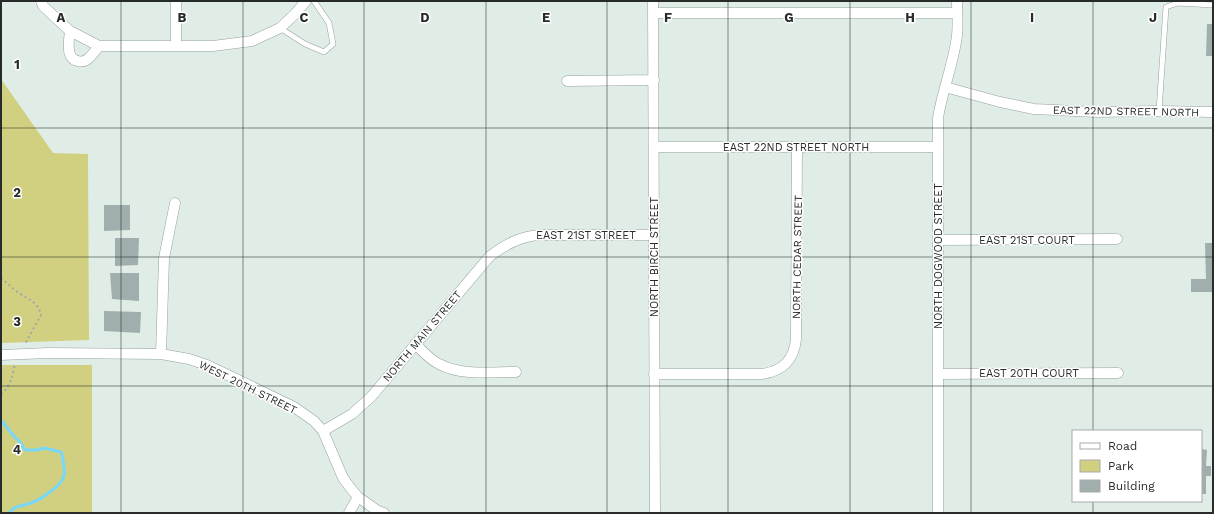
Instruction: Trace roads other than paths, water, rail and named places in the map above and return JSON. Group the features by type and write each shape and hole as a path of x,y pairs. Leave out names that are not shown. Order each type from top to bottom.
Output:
{"street":[{"path":"41,1 43,6 70,31 99,46 213,46 252,41 280,28 306,1"},
{"path":"176,1 176,46"},
{"name":"NORTH BIRCH STREET","path":"653,1 655,513"},
{"name":"NORTH DOGWOOD STREET","path":"938,513 938,118 940,102 957,40 957,1"},
{"path":"654,13 957,13"},
{"path":"70,31 70,55 74,61 82,62 89,58 99,46"},
{"path":"567,81 654,80"},
{"name":"EAST 22ND STREET NORTH","path":"945,87 1000,102 1034,109 1096,112 1213,112"},
{"name":"EAST 22ND STREET NORTH","path":"654,147 938,147"},
{"name":"NORTH CEDAR STREET","path":"654,374 762,374 774,372 785,364 793,354 796,339 797,147"},
{"path":"161,354 164,258 176,203"},
{"name":"EAST 21ST STREET","path":"518,239 541,235 654,235"},
{"name":"NORTH MAIN STREET","path":"323,431 345,419 363,406 490,256 506,244 518,239"},
{"name":"EAST 21ST COURT","path":"938,240 1117,239"},
{"path":"415,344 437,364 455,370 478,373 516,372"},
{"name":"WEST 20TH STREET","path":"1,355 48,353 161,354 189,359 207,365 294,407 323,431"},
{"name":"EAST 20TH COURT","path":"939,374 1118,373"},
{"path":"323,431 343,478 358,497 378,511 384,513"},
{"path":"349,513 358,497"}],"lane":[{"path":"280,28 305,44 324,52 333,44 329,23 314,1"},
{"path":"1158,111 1165,4 1178,3 1213,5"}],"waterway":[{"path":"1,420 25,450 37,450 44,448 61,452 64,466 64,476 62,481 54,489 38,500 15,508 9,513"}]}
